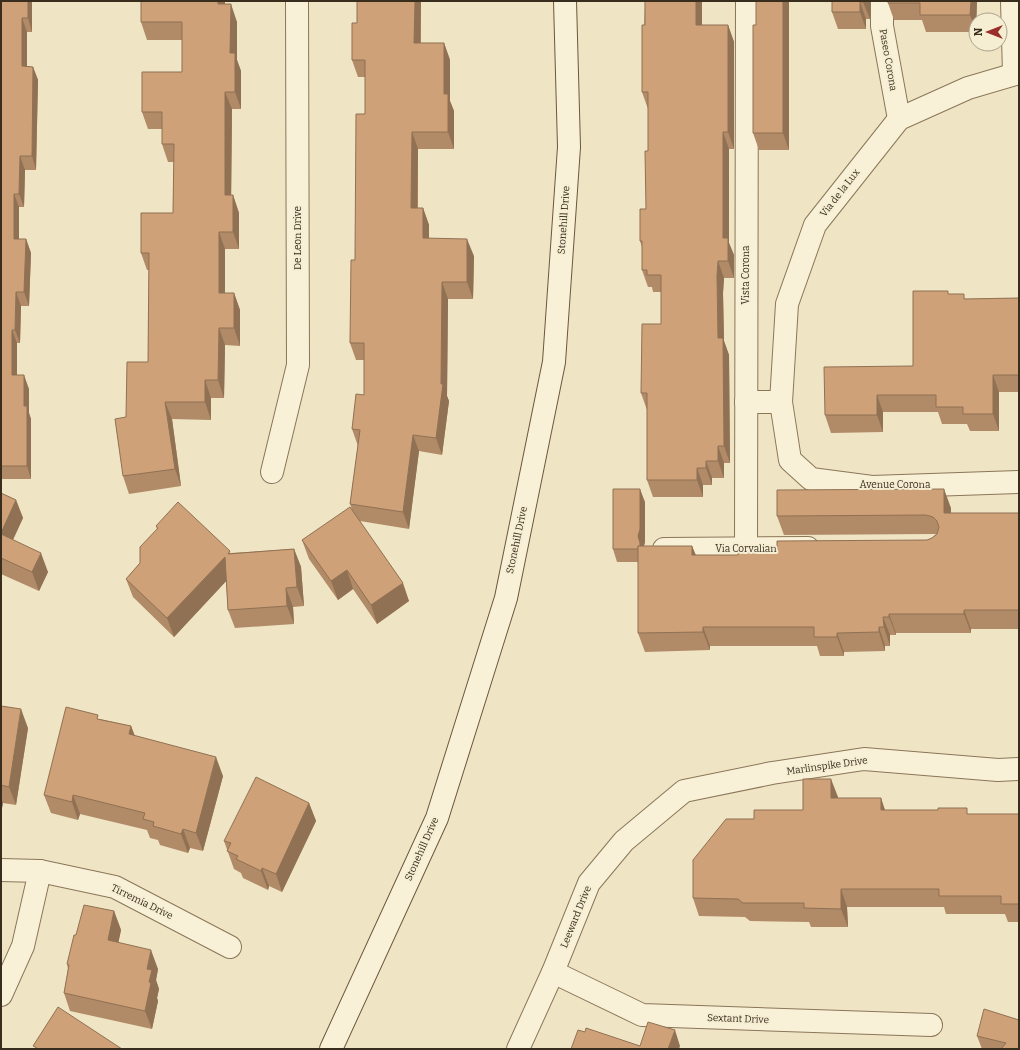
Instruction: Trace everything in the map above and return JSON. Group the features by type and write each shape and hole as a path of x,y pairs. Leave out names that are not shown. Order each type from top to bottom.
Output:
{"street":[{"name":"De Leon Drive","path":"272,472 298,365 298,1"},
{"name":"Stonehill Drive","path":"331,1049 437,818 506,598 554,362 569,147 565,1"},
{"name":"Vista Corona","path":"746,549 747,1"},
{"name":"Paseo Corona","path":"882,1 882,26 899,119"},
{"path":"1012,1 1016,74"},
{"name":"Via de la Lux","path":"781,402 787,304 815,225 899,119 968,88 1016,74"},
{"path":"746,402 781,402"},
{"name":"Avenue Corona","path":"781,402 790,460 811,479 872,487 1019,482"},
{"name":"Via Corvalian","path":"655,549 831,548"},
{"name":"Marlinspike Drive","path":"684,791 772,773 864,759 998,770 1019,769"},
{"name":"Leeward Drive","path":"518,1049 553,972 589,883 624,841 684,791"},
{"name":"Tirremia Drive","path":"1,870 40,871 115,887 230,947"},
{"path":"1,995 23,946 40,871"},
{"name":"Sextant Drive","path":"553,972 642,1015 931,1025"}],"building":[{"path":"1,1 28,1 28,18 22,18 22,66 33,67 32,156 20,156 19,194 14,194 14,239 26,239 24,292 16,292 15,330 12,330 12,375 24,375 24,406 27,406 27,466 1,466"},
{"path":"141,1 218,1 218,4 231,4 230,53 235,53 235,92 225,92 225,195 233,195 233,232 219,232 219,293 234,293 234,328 219,328 218,380 205,380 205,402 165,402 175,469 123,476 115,419 126,417 127,362 148,362 149,253 141,253 141,213 173,213 174,144 162,144 162,112 142,112 142,72 182,72 182,22 141,22"},
{"path":"357,1 415,1 414,43 444,43 444,94 448,94 448,132 412,132 411,208 423,208 423,238 467,239 467,282 442,282 441,384 443,384 436,438 413,435 403,512 350,504 360,430 352,429 356,394 364,395 364,343 350,343 351,260 355,260 356,114 365,114 365,60 352,60 352,23 357,23"},
{"path":"645,1 696,1 696,25 728,25 728,132 723,132 723,238 728,238 728,261 718,261 717,276 718,338 723,338 724,446 718,446 718,461 706,461 706,468 697,468 697,480 647,480 647,393 641,393 642,324 661,324 661,275 647,275 647,270 642,270 642,241 640,241 640,209 646,209 645,151 648,151 648,92 642,92 642,25 645,25"},
{"path":"756,1 783,1 783,133 753,133 753,25 756,25"},
{"path":"832,1 863,2 860,2 860,12 832,12"},
{"path":"888,1 971,1 970,12 968,12 968,15 920,15 920,3 888,3"},
{"path":"913,291 948,291 948,294 964,294 964,299 1019,298 1019,375 993,375 993,414 963,414 963,407 936,407 936,395 877,395 877,415 825,415 824,367 913,366"},
{"path":"613,489 640,489 640,529 638,536 640,546 638,546 638,549 613,549"},
{"path":"944,489 944,513 1019,513 1019,610 964,610 964,614 889,614 889,617 883,617 884,627 879,627 879,632 837,633 837,637 814,637 814,627 703,627 703,632 638,633 638,546 692,546 692,555 738,555 738,550 777,550 777,541 927,540 937,534 939,527 937,521 933,517 926,515 777,516 777,490"},
{"path":"1,493 16,500 1,533"},
{"path":"178,502 230,551 228,554 294,549 297,587 286,588 287,606 228,610 225,557 167,618 126,579 140,563 140,547 158,528 156,526"},
{"path":"350,507 403,583 371,605 347,570 331,581 302,540"},
{"path":"1,534 41,553 32,572 1,558"},
{"path":"1,706 21,709 9,787 1,785"},
{"path":"66,707 98,715 97,719 131,726 129,734 216,757 196,833 183,829 181,834 153,826 154,822 143,819 145,813 73,795 72,802 44,795"},
{"path":"256,777 309,803 276,874 262,868 261,871 236,859 238,856 227,851 231,843 224,841"},
{"path":"803,779 831,779 831,798 881,798 881,810 938,810 938,808 967,808 967,814 1019,814 1019,904 1001,904 1001,896 939,896 939,889 841,889 841,909 804,908 804,903 743,903 738,899 693,898 693,860 726,819 754,819 754,810 803,810"},
{"path":"84,905 114,911 108,940 151,950 147,969 152,970 149,982 151,983 145,1011 64,993 69,965 67,964 74,935 76,935"},
{"path":"58,1007 122,1049 37,1049 33,1046"},
{"path":"984,1009 1019,1020 1019,1049 1001,1049 1006,1043 977,1036"},
{"path":"648,1022 675,1030 668,1049 571,1049 578,1030 585,1032 586,1028 640,1046"}]}
